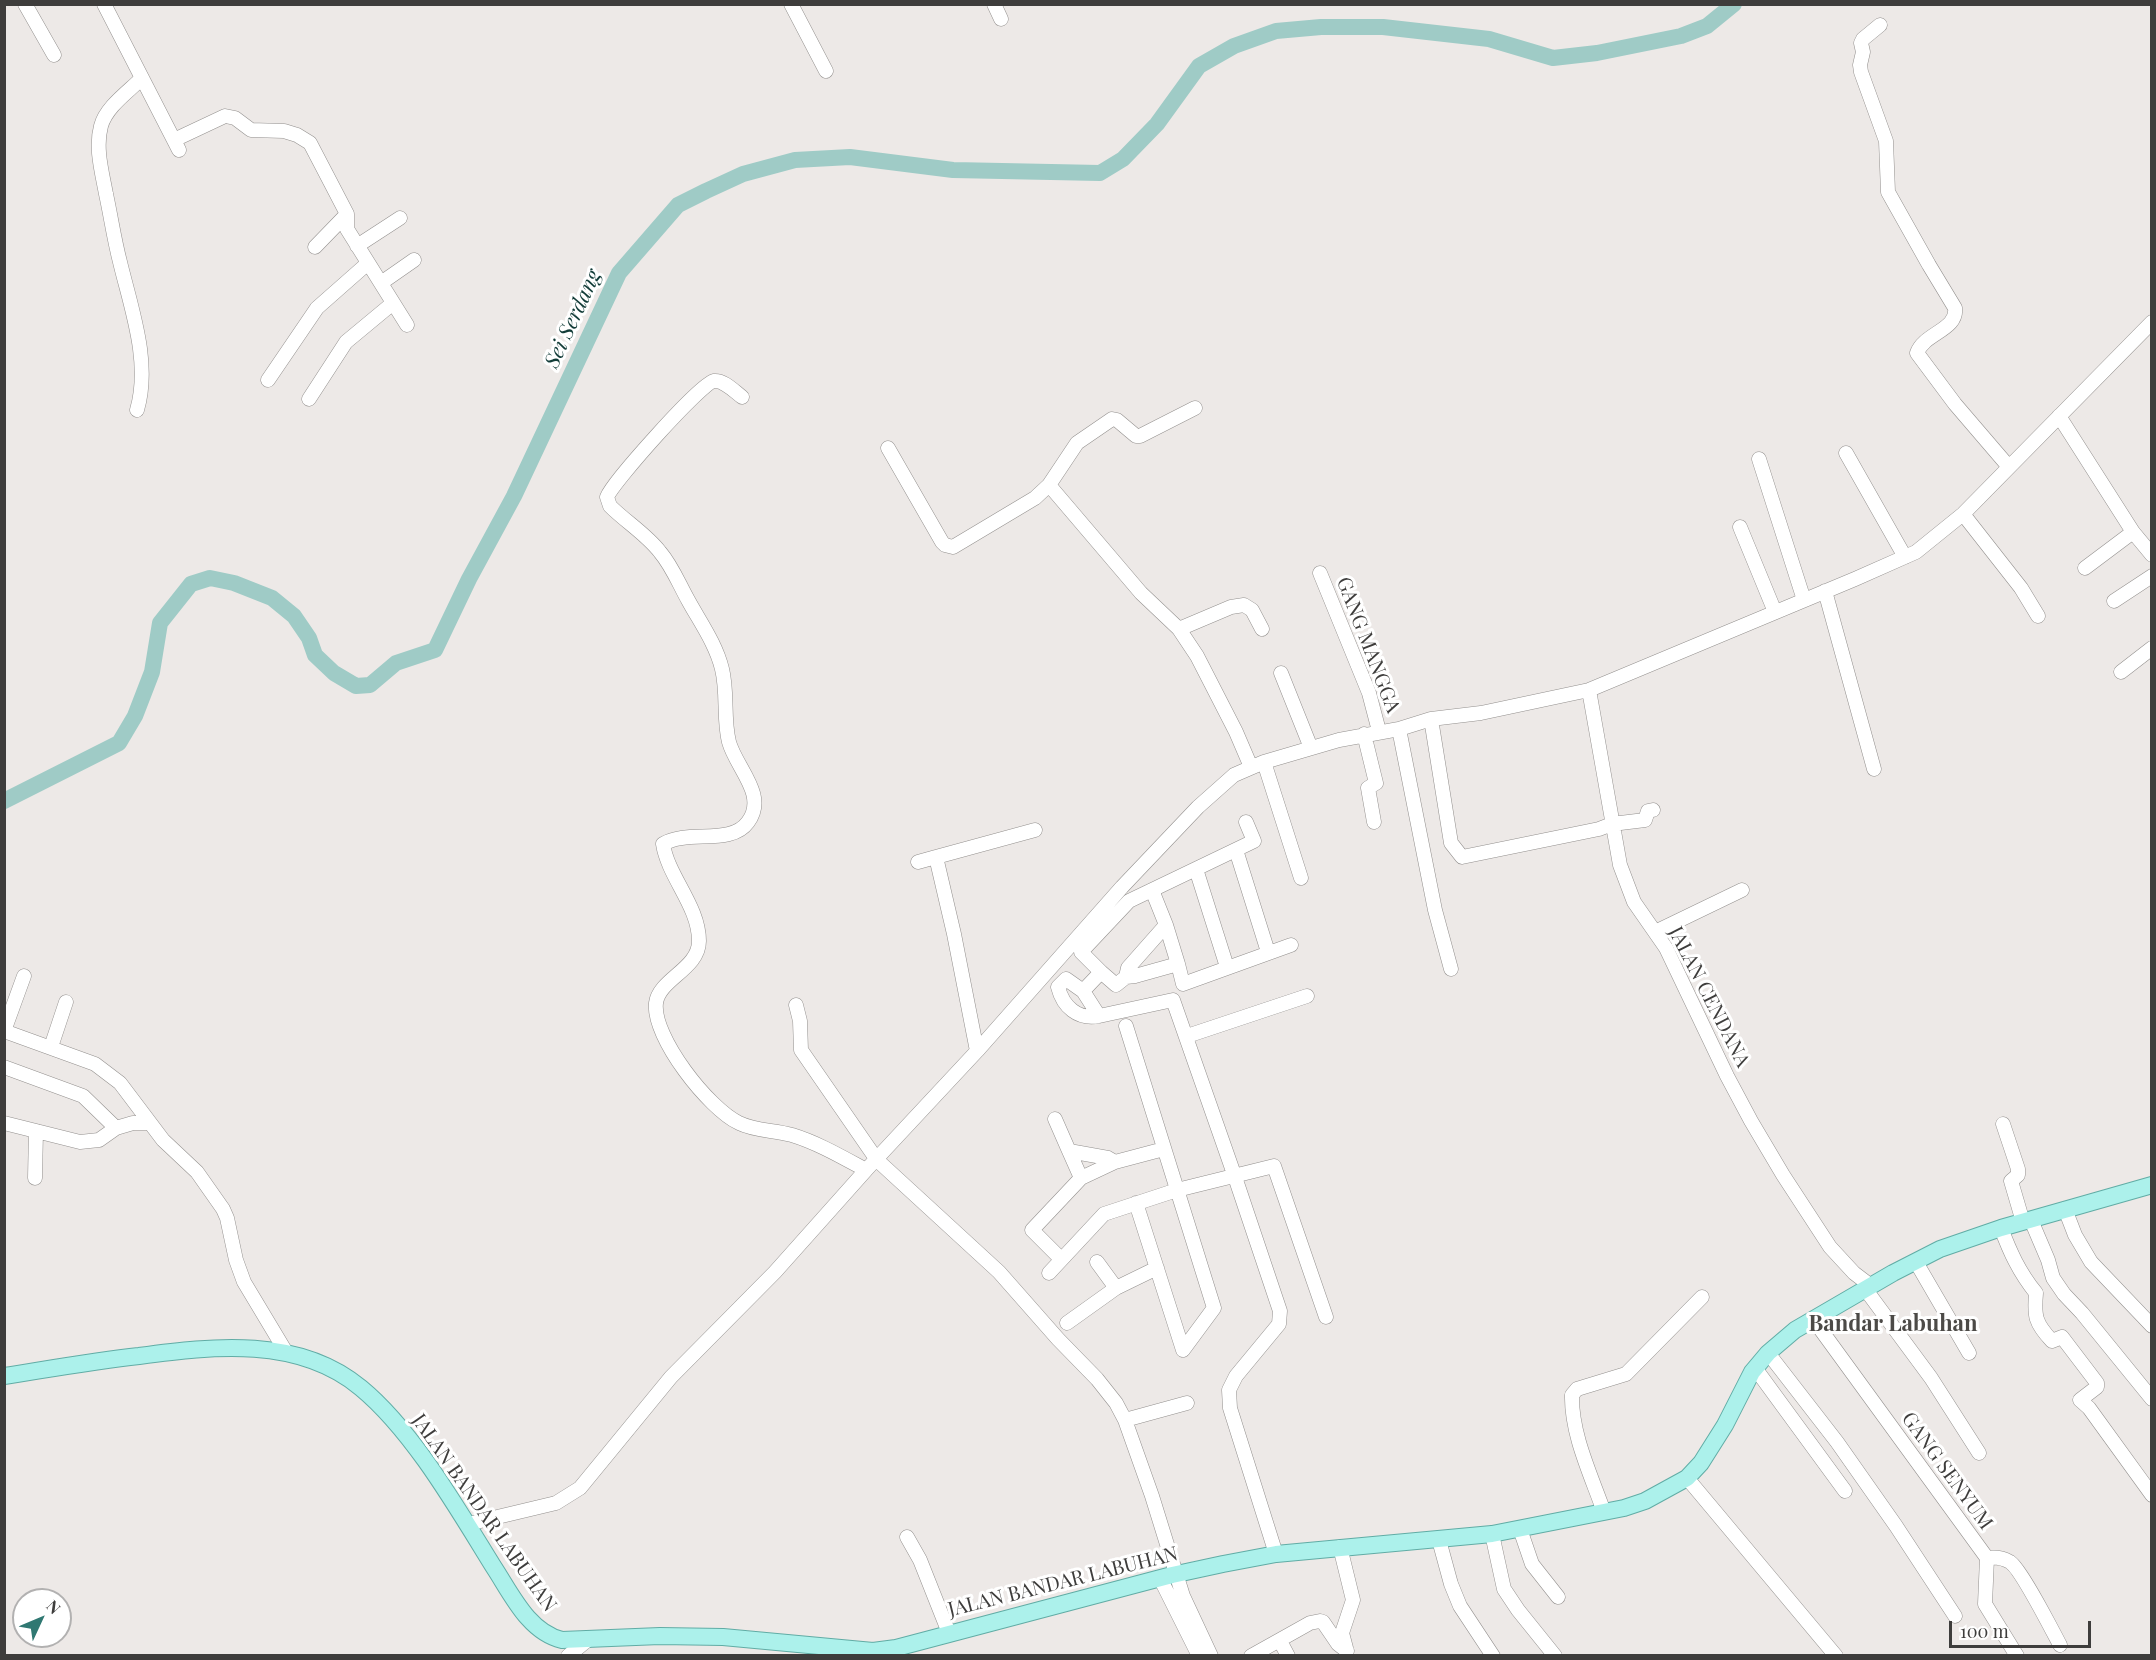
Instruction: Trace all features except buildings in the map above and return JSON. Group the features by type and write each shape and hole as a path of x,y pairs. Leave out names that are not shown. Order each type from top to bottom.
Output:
{"main road":[{"name":"JALAN BANDAR LABUHAN","path":"4,1376 190,1349 235,1348 286,1353 326,1365 372,1397 416,1449 468,1524 510,1592 531,1621 548,1635 562,1640 660,1636 723,1637 863,1653 896,1648 1168,1576 1276,1554 1492,1534 1604,1512 1645,1501 1687,1478 1701,1463 1755,1368 1767,1353 1795,1330 1893,1273 1940,1249 2001,1228 2151,1185"}],"street":[{"path":"25,4 54,55"},
{"path":"104,4 176,145 225,116 235,118 251,130 284,130 310,143 347,214 347,229 407,325"},
{"path":"791,4 826,71"},
{"path":"994,4 1001,19"},
{"path":"1880,25 1863,39 1860,65 1886,141 1888,192 1955,308 1956,315 1952,322 1921,344 1917,352 1954,404 2009,467"},
{"path":"137,410 142,367 135,323 119,258 99,155 101,125 108,111 142,78"},
{"path":"315,247 347,214"},
{"path":"357,246 400,218"},
{"path":"381,283 414,260"},
{"path":"268,381 317,308 368,263"},
{"path":"309,399 346,342 393,303"},
{"path":"468,1524 556,1503 578,1490 671,1377 783,1264 866,1170 977,1051 1122,887 1220,785 1234,775 1257,764 1364,734 1399,729 1431,719 1481,714 1589,690 1905,557 1921,548 1963,514 2151,322"},
{"path":"742,397 723,383 717,381 708,384 684,406 607,497 610,506 660,552 714,647 722,669 725,687 729,743 751,787 755,803 754,811 747,824 735,832 727,835 679,837 663,844 666,857 692,913 699,939 695,955 660,993 656,1002 656,1010 661,1033 667,1046 710,1100 730,1119 749,1127 776,1131 812,1142 866,1170"},
{"path":"888,448 942,542 949,547 971,537 1031,501 1049,485 1077,443 1112,419 1117,420 1136,436 1140,436 1195,408"},
{"path":"2059,416 2133,532 2151,555"},
{"path":"1846,453 1905,557"},
{"path":"1759,459 1804,600"},
{"path":"1049,485 1141,593 1179,629 1197,656 1236,732 1257,764 1301,878"},
{"path":"1963,514 2021,588 2038,616"},
{"path":"1740,527 1775,612"},
{"path":"2085,567 2133,532"},
{"name":"GANG MANGGA","path":"1320,573 1369,693 1379,731"},
{"path":"2114,601 2151,576"},
{"path":"1825,591 1874,769"},
{"path":"1179,629 1231,607 1244,605 1252,610 1263,629"},
{"path":"2121,672 2151,648"},
{"path":"1281,673 1311,748"},
{"name":"JALAN CENDANA","path":"1589,690 1620,865 1634,902 1666,948 1751,1121 1790,1185 1830,1246 1868,1288 1931,1378 1978,1453"},
{"path":"1431,719 1450,843 1462,856 1599,829 1612,824 1645,820 1648,811 1653,810"},
{"path":"1399,729 1435,910 1451,969"},
{"path":"1364,734 1376,780 1376,784 1368,788 1374,822"},
{"path":"1178,964 1126,977 1116,985 1081,952 1129,901 1254,841 1246,822"},
{"path":"918,862 1035,830"},
{"path":"1236,850 1268,952"},
{"path":"936,857 977,1051"},
{"path":"1196,869 1227,967"},
{"path":"1152,890 1166,925 1184,984 1291,945"},
{"path":"1655,932 1742,890"},
{"path":"1126,977 1128,968 1166,925"},
{"path":"1048,970 1062,983 1083,991 1099,1016"},
{"path":"1083,991 1101,972"},
{"path":"24,976 4,1031 82,1058 105,1070 120,1083 163,1140 197,1172 223,1209 244,1282 286,1353"},
{"path":"1062,983 1060,997 1077,1014 1091,1017 1173,1000 1187,1036 1280,1311 1279,1324 1236,1376 1229,1390 1230,1408 1276,1554"},
{"path":"1187,1036 1307,996"},
{"path":"51,1047 66,1002"},
{"path":"796,1005 800,1021 801,1050 877,1160 999,1272 1097,1379 1116,1403 1125,1420 1152,1496 1168,1576 1190,1624 1211,1656"},
{"path":"1126,1026 1214,1308 1183,1350 1136,1203"},
{"path":"4,1067 83,1096 116,1128"},
{"path":"1054,1119 1081,1178"},
{"path":"4,1123 80,1142 99,1140 116,1128 133,1123 150,1123"},
{"path":"2002,1124 2018,1169 2018,1175 2012,1179 2011,1185 2048,1260 2053,1278 2151,1399"},
{"path":"35,1178 36,1131"},
{"path":"1061,1259 1032,1230 1081,1178 1115,1162 1164,1149"},
{"path":"1069,1151 1108,1158 1115,1162"},
{"path":"1049,1273 1104,1214 1177,1191 1274,1166 1326,1317"},
{"path":"2065,1209 2075,1235 2091,1262 2151,1325"},
{"path":"2001,1228 2012,1258 2022,1276 2036,1293 2034,1316 2052,1341 2062,1336 2097,1383 2097,1388 2080,1400 2089,1408 2151,1495"},
{"path":"1097,1262 1116,1288"},
{"path":"1916,1262 1969,1353"},
{"path":"1067,1323 1116,1288 1157,1268"},
{"path":"1604,1512 1581,1448 1573,1413 1572,1395 1577,1389 1626,1374 1702,1297"},
{"name":"GANG SENYUM","path":"1813,1320 1987,1558 1985,1604 2017,1656"},
{"path":"1767,1353 1837,1442 1955,1616"},
{"path":"1755,1368 1845,1491"},
{"path":"1125,1420 1187,1403"},
{"path":"1687,1478 1836,1656"},
{"path":"1520,1529 1532,1564 1558,1597"},
{"path":"1492,1534 1507,1594 1555,1656"},
{"path":"907,1537 920,1560 950,1633"},
{"path":"1439,1540 1451,1584 1460,1606 1493,1656"},
{"path":"1340,1547 1353,1600 1342,1633 1349,1653"},
{"path":"1987,1558 1996,1557 2013,1564 2060,1645"},
{"path":"1251,1656 1310,1623 1320,1621 1338,1644 1349,1653"},
{"path":"1190,1624 1199,1656"},
{"path":"568,1656 590,1638"},
{"path":"1280,1641 1288,1656"}],"waterway":[{"name":"Sei Serdang","path":"4,801 119,743 135,716 152,672 160,623 191,584 210,578 234,583 272,598 294,616 309,638 315,655 334,673 356,686 370,685 396,663 435,650 469,579 514,496 619,273 678,205 706,191 743,174 795,160 850,157 953,170 1100,173 1123,159 1157,124 1199,66 1234,46 1276,31 1321,27 1383,27 1489,39 1553,58 1597,53 1681,36 1707,26 1734,4"}],"district":[{"name":"Bandar Labuhan","path":"1893,1324"}]}
